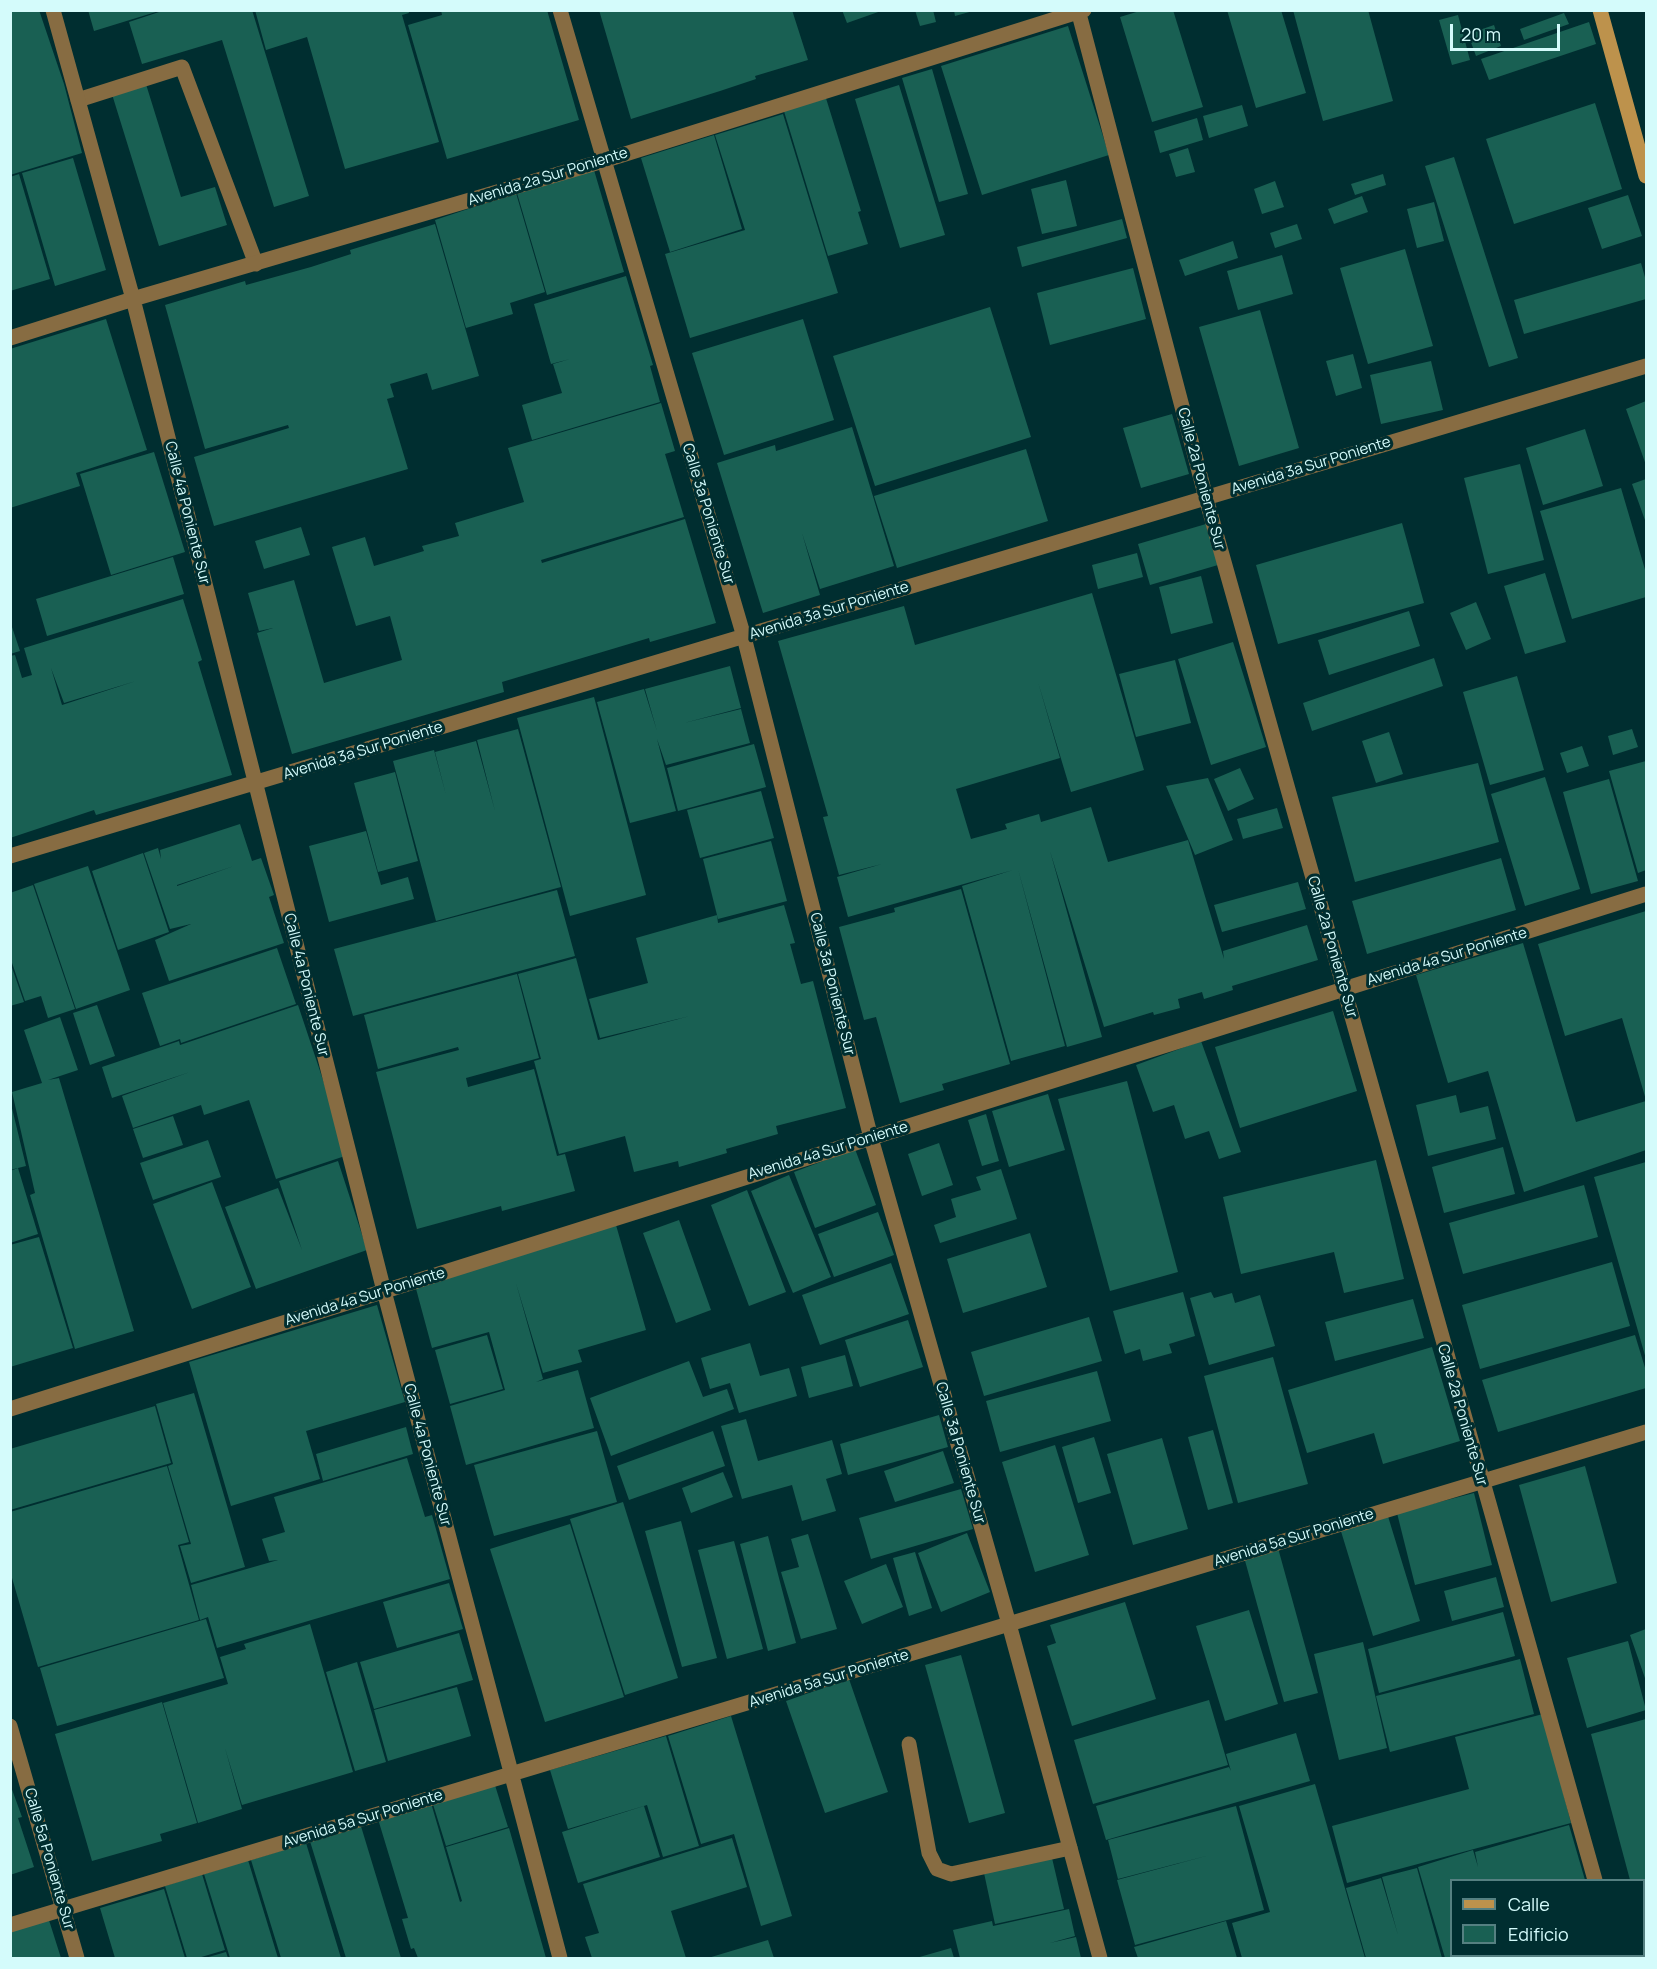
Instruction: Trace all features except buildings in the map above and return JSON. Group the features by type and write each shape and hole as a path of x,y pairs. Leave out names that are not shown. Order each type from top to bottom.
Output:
{"main road":[{"path":"1600,10 1647,176"}],"street":[{"name":"Calle 4a Poniente Sur","path":"53,10 133,299 384,1291 560,1959"},
{"name":"Calle 3a Poniente Sur","path":"560,10 744,637 871,1138 1009,1624 1100,1959"},
{"name":"Avenida 2a Sur Poniente","path":"10,338 133,299 603,161 1080,11"},
{"name":"Calle 2a Poniente Sur","path":"1080,11 1206,498 1594,1879"},
{"path":"78,100 182,67 256,264"},
{"name":"Avenida 3a Sur Poniente","path":"10,856 1647,366"},
{"name":"Avenida 4a Sur Poniente","path":"10,1409 1647,894"},
{"name":"Avenida 5a Sur Poniente","path":"10,1925 1647,1432"},
{"name":"Calle 5a Poniente Sur","path":"10,1726 77,1959"},
{"path":"909,1744 929,1853 937,1869 951,1874 1070,1848"}]}
